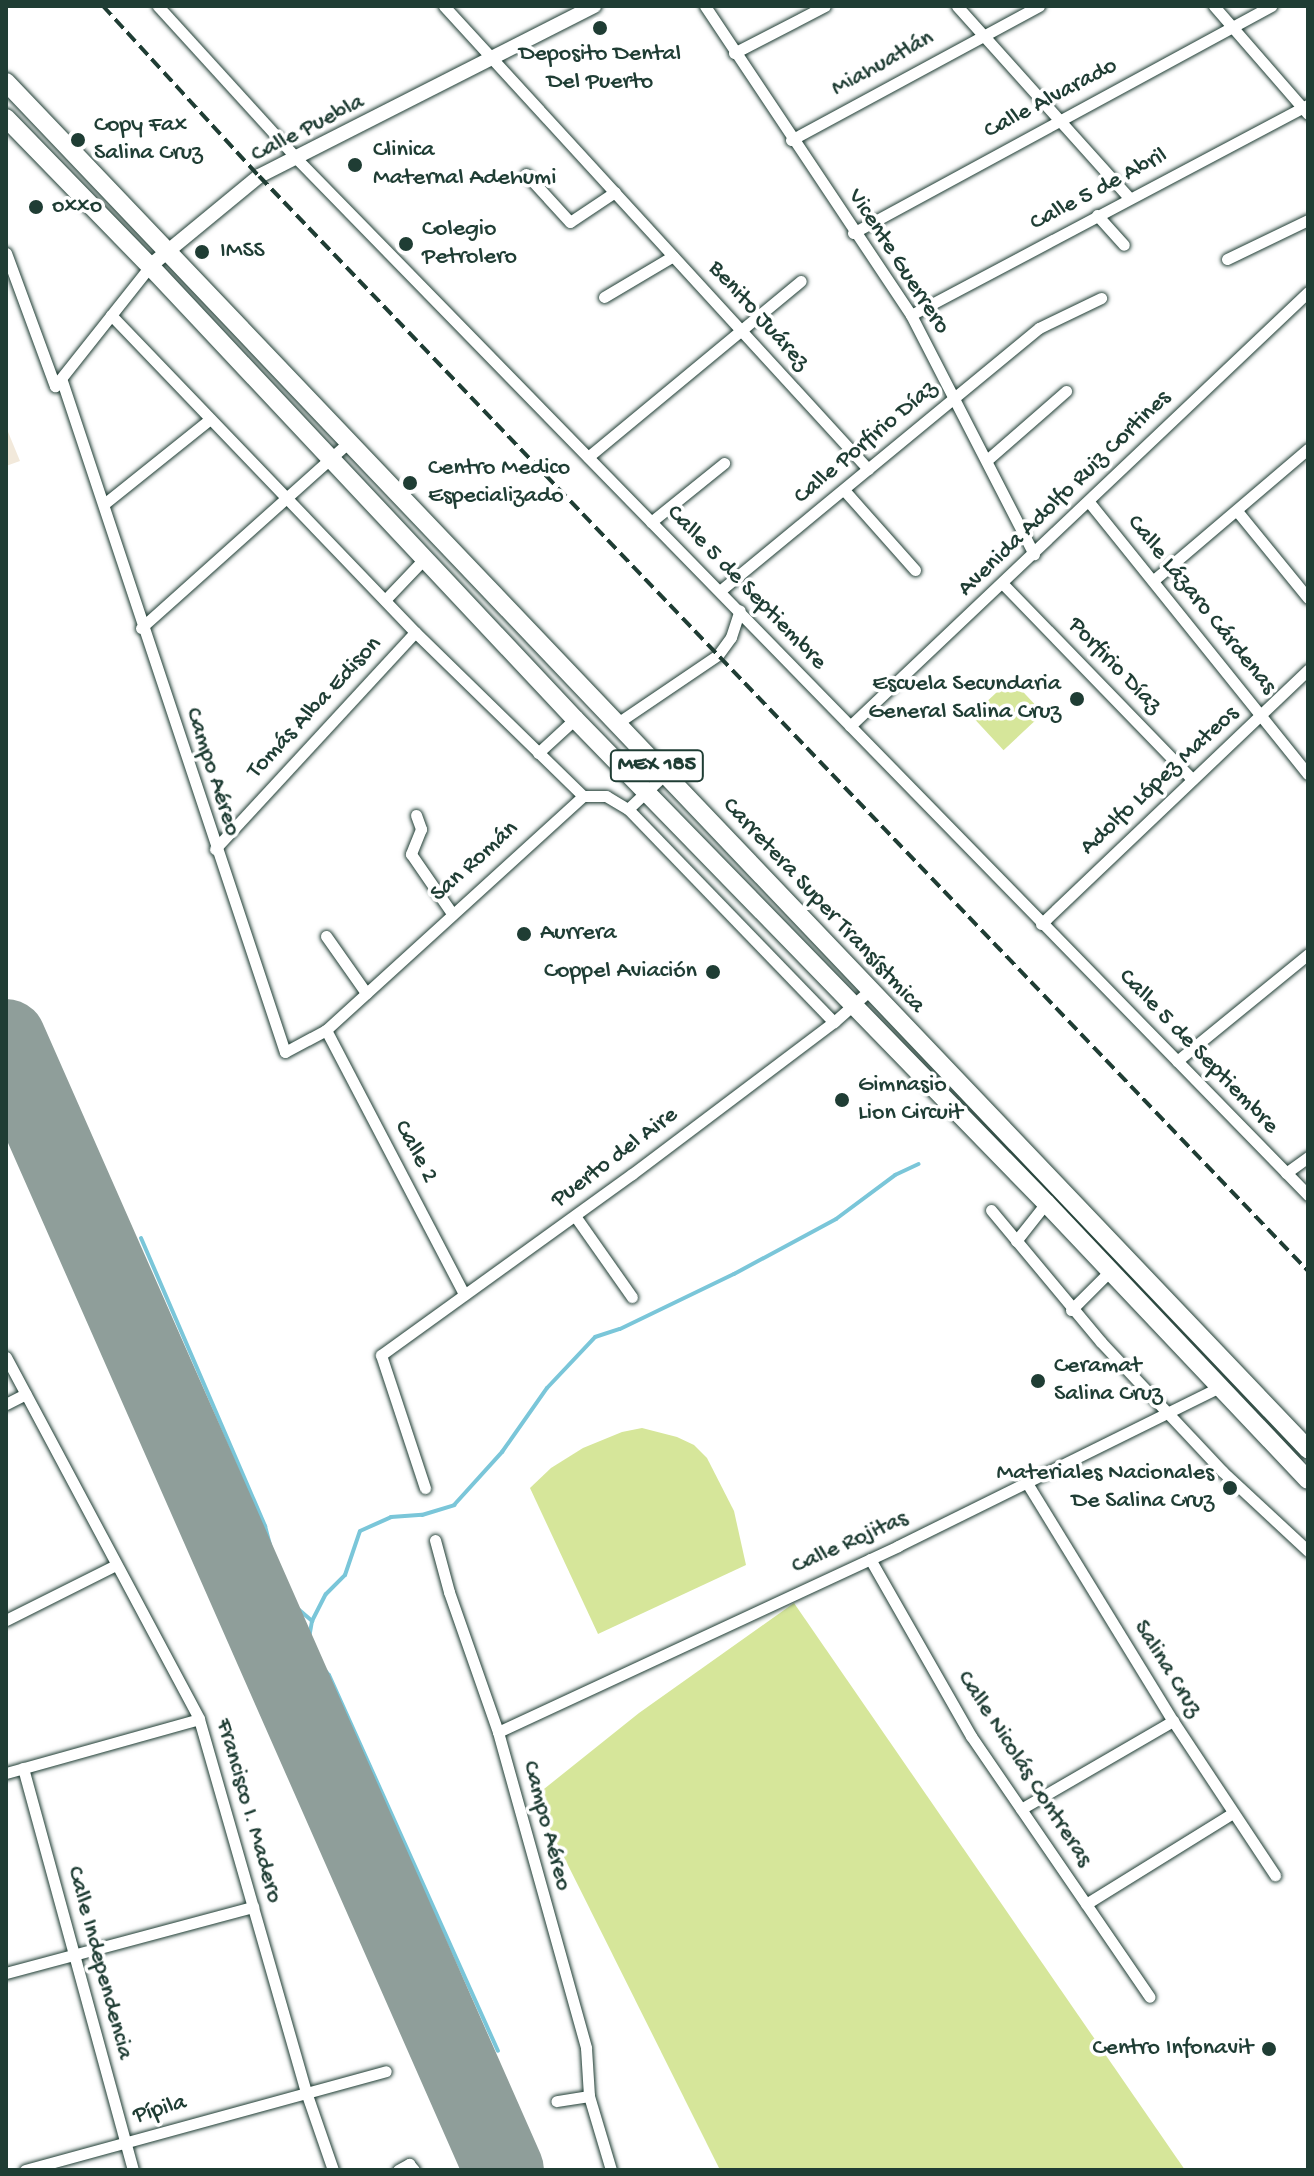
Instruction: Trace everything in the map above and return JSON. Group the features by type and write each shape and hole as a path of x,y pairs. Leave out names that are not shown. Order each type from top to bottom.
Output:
{"main road":[{"name":"Carretera Super Transístmica","path":"6,82 165,253 1308,1449"},
{"name":"Carretera Super Transístmica","path":"6,118 150,266 575,719 1046,1203 1308,1480"}],"street":[{"name":"Calle 5 de Septiembre","path":"158,6 297,159 721,590 1041,924 1308,1195"},
{"name":"Benito Juárez","path":"444,6 868,469"},
{"name":"Calle Puebla","path":"59,384 150,266 259,176 494,60 594,6"},
{"name":"Vicente Guerrero","path":"705,6 791,140 911,315 956,397 1034,554"},
{"path":"734,53 825,6"},
{"path":"957,6 1061,118 1129,198"},
{"name":"Miahuatlán","path":"791,140 1039,6"},
{"path":"1214,6 1306,109"},
{"name":"Calle Alvarado","path":"853,233 1271,6"},
{"name":"Calle 5 de Abril","path":"911,315 1129,198 1306,109"},
{"path":"526,174 570,222 615,192"},
{"path":"1097,215 1124,245"},
{"path":"1227,259 1308,220"},
{"name":"Campo Aéreo","path":"6,253 104,504 141,628 285,1052"},
{"path":"604,297 673,256"},
{"path":"588,457 801,281"},
{"name":"Avenida Adolfo Ruiz Cortines","path":"850,726 1308,292"},
{"name":"Calle Porfirio Díaz","path":"721,590 1039,328 1101,298"},
{"path":"111,315 415,632 538,753 583,796 606,796 628,809 834,1022"},
{"path":"987,460 1066,391"},
{"path":"104,504 210,419"},
{"path":"141,628 289,499 348,443"},
{"path":"1155,579 1308,449"},
{"path":"651,522 724,463"},
{"path":"844,490 915,570"},
{"name":"Calle Lázaro Cárdenas","path":"1089,502 1155,579 1308,774"},
{"path":"1237,511 1308,598"},
{"path":"385,600 424,559"},
{"name":"Porfirio Díaz","path":"1003,584 1192,779"},
{"path":"616,724 718,655 731,637 740,610"},
{"name":"Tomás Alba Edison","path":"215,849 415,632"},
{"name":"Adolfo López Mateos","path":"1041,924 1308,670"},
{"path":"538,753 575,719"},
{"path":"628,809 665,774"},
{"name":"San Román","path":"285,1052 326,1030 451,912 583,796"},
{"path":"416,815 421,829 411,854 451,912"},
{"path":"326,936 366,993"},
{"path":"1177,1061 1308,954"},
{"name":"Puerto del Aire","path":"425,1488 381,1355 575,1216 834,1022 870,990"},
{"name":"Calle 2","path":"326,1030 464,1294"},
{"path":"1286,1173 1308,1157"},
{"path":"1016,1241 1046,1203"},
{"path":"991,1210 1071,1310 1222,1471 1308,1551"},
{"path":"575,1216 632,1297"},
{"path":"1071,1310 1109,1272"},
{"name":"Francisco I. Madero","path":"6,1357 199,1719 306,2092 333,2170"},
{"name":"Calle Rojitas","path":"498,1732 870,1559 1218,1388"},
{"path":"6,1404 26,1394"},
{"name":"Salina Cruz","path":"1027,1483 1173,1721 1275,1875"},
{"name":"Campo Aéreo","path":"435,1540 449,1592 498,1732 586,2048 589,2096 611,2170"},
{"name":"Calle Nicolás Contreras","path":"870,1559 971,1736 1150,1997"},
{"path":"6,1620 116,1565"},
{"path":"12,1769 199,1719"},
{"path":"1021,1809 1173,1721"},
{"name":"Calle Independencia","path":"12,1769 73,1955 133,2170"},
{"path":"1086,1904 1233,1813"},
{"path":"6,1973 253,1907"},
{"name":"Pípila","path":"25,2170 386,2071"},
{"path":"556,2101 589,2096"},
{"path":"398,2170 409,2164 414,2170"}],"shaded area":[{"path":"6,427 20,461 6,466"}],"green space":[{"path":"1011,679 1043,713 1004,750 972,716"},
{"path":"642,1428 677,1437 694,1445 707,1458 734,1511 746,1565 598,1634 530,1488 551,1468 583,1448 622,1432"},
{"path":"794,1603 1185,2170 720,2170 534,1797 639,1713"}],"waterway":[{"path":"312,1621 326,1594 345,1575 360,1531 391,1517 422,1515 454,1505 502,1452 547,1388 595,1337 620,1329 734,1274 836,1219 895,1175 919,1164"},
{"path":"141,1238 265,1526 277,1571 276,1590 312,1621 307,1649 329,1675 498,2051"}],"runway":[{"path":"6,1039 504,2170"}],"railway":[{"path":"103,6 259,176 1308,1271"}],"place":[{"name":"Deposito Dental Del Puerto","path":"600,28"},
{"name":"Copy Fax Salina Cruz","path":"78,140"},
{"name":"Clinica Maternal Adehumi","path":"355,165"},
{"name":"oxxo","path":"36,207"},
{"name":"Colegio Petrolero","path":"406,244"},
{"name":"IMSS","path":"202,252"},
{"name":"Centro Medico Especializado","path":"410,483"},
{"name":"Escuela Secundaria General Salina Cruz","path":"1077,699"},
{"name":"Aurrera","path":"524,934"},
{"name":"Coppel Aviación","path":"713,972"},
{"name":"Gimnasio Lion Circuit","path":"842,1100"},
{"name":"Ceramat Salina Cruz","path":"1038,1381"},
{"name":"Materiales Nacionales De Salina Cruz","path":"1230,1488"},
{"name":"Centro Infonavit","path":"1269,2049"}]}
